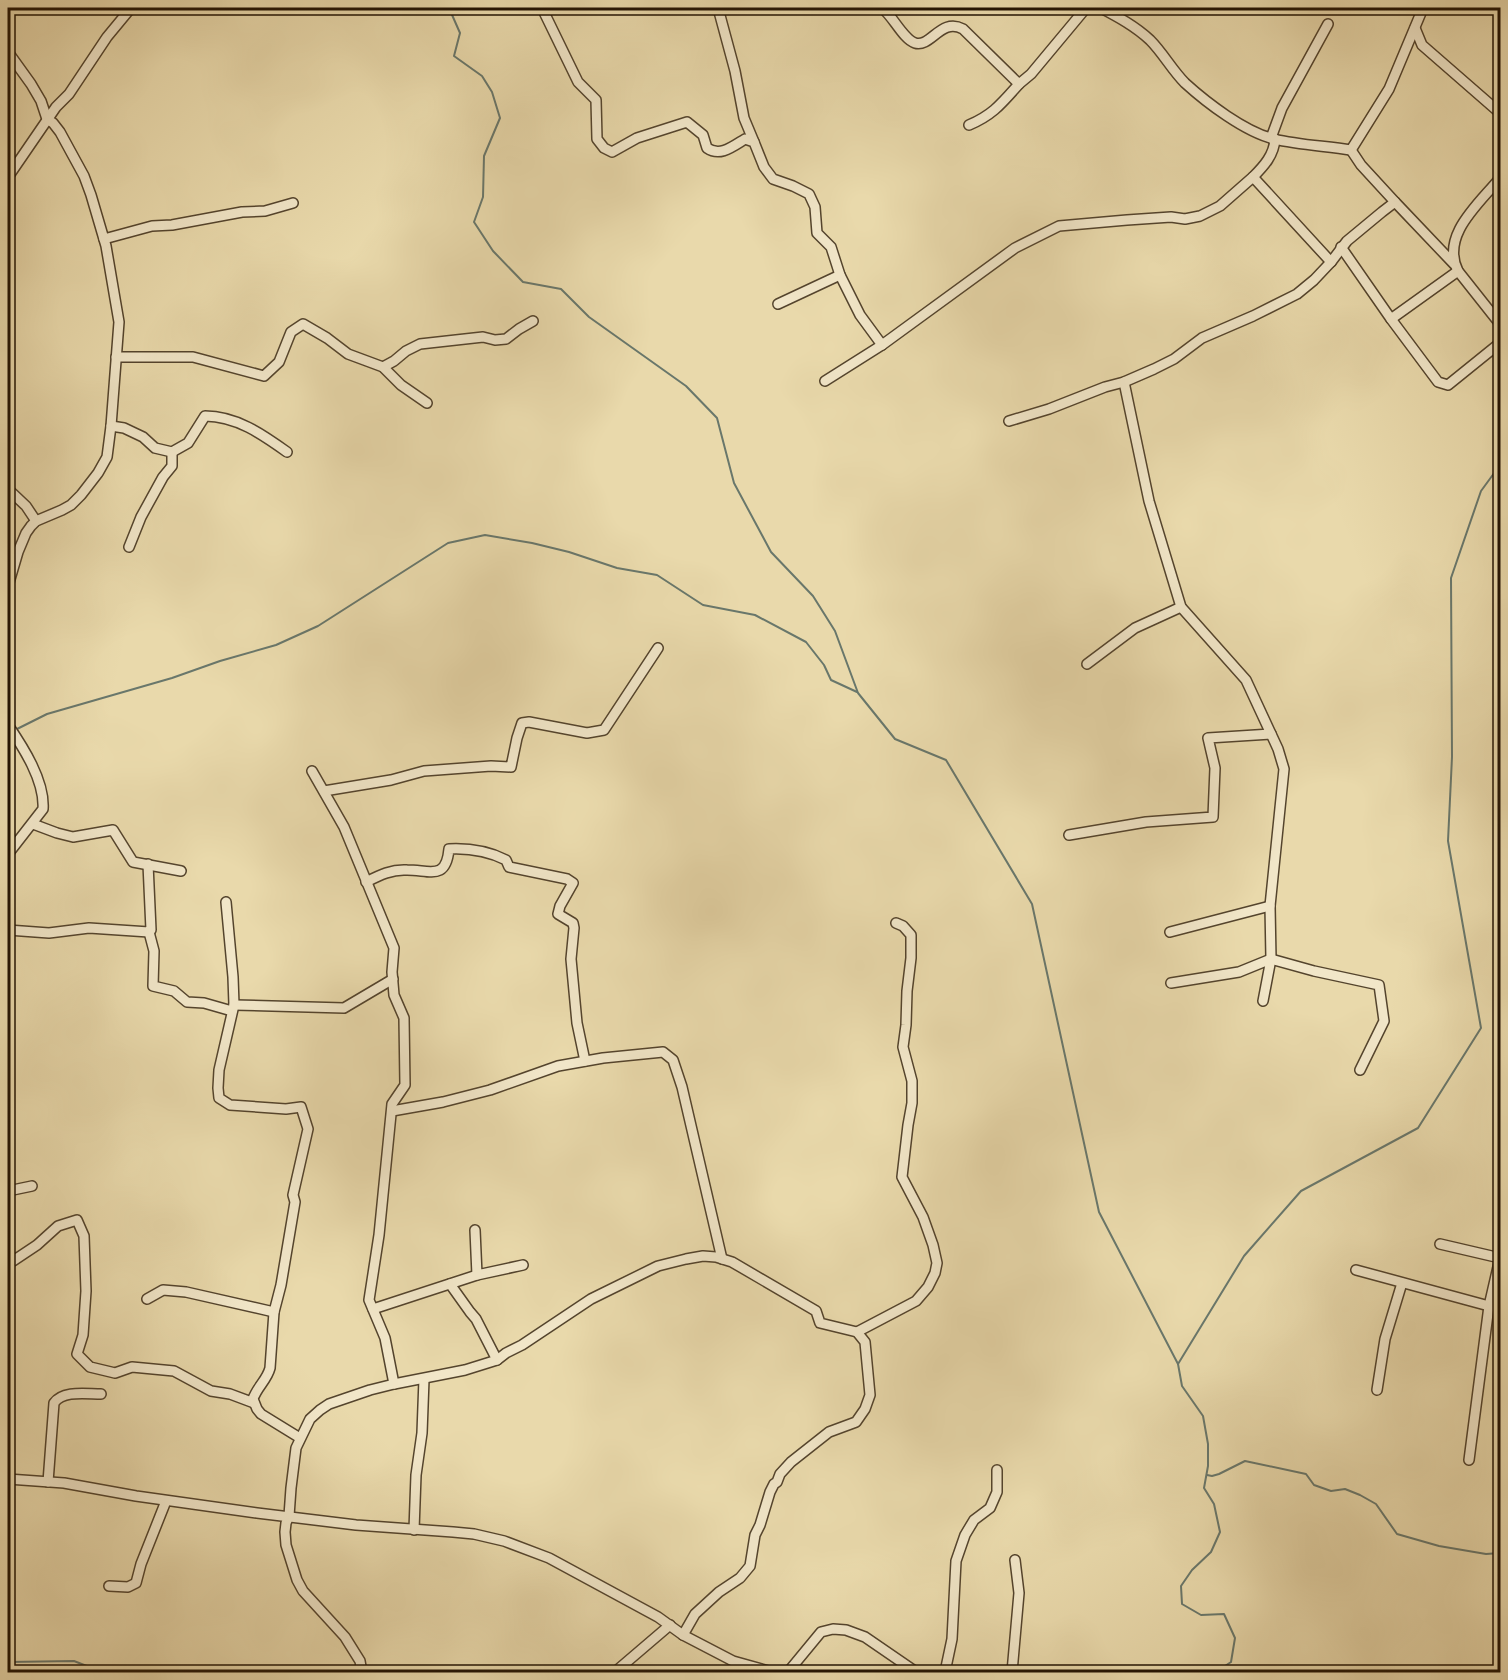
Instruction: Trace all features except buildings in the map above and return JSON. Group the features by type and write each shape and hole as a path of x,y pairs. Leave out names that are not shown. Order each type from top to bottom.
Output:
{"street":[{"path":"8,177 47,119 69,94 107,37 131,8"},
{"path":"542,8 578,82 596,100 597,139 604,148 612,152 638,138 687,122 703,135 706,148 713,152 726,151 745,139 754,142"},
{"path":"718,8 735,71 744,118 764,167 773,179 809,194 815,207 817,233 831,248 840,275 860,315 882,345"},
{"path":"882,8 909,39 918,44 950,26 963,29 1019,84"},
{"path":"969,124 984,119 1000,105 1031,74 1086,8"},
{"path":"1101,8 1126,21 1151,41 1184,81 1219,111 1251,130 1273,139 1351,150"},
{"path":"1351,150 1389,89 1423,8"},
{"path":"825,381 882,345 1015,248 1059,226 1171,217 1185,219 1200,216 1220,206 1263,167 1272,154 1273,139 1282,108 1328,24"},
{"path":"1414,28 1422,45 1500,113"},
{"path":"8,52 31,84 41,101 47,119 60,132 84,176 104,238 119,322 107,457 81,495 62,510 36,521 26,533 8,586"},
{"path":"1351,150 1360,165 1456,268 1500,322"},
{"path":"1253,177 1331,262"},
{"path":"1456,268 1453,243 1458,232 1467,217 1500,178"},
{"path":"1009,421 1124,382 1174,359 1202,338 1297,294 1331,262 1341,247 1368,222 1395,202"},
{"path":"104,238 152,226 172,225 242,212 265,211 292,203"},
{"path":"1341,247 1438,382 1448,385 1500,343"},
{"path":"1391,319 1456,268"},
{"path":"778,304 840,275"},
{"path":"383,368 420,344 483,337 495,340 506,339 533,321"},
{"path":"116,357 193,357 264,376 279,362 291,332 303,324 348,354 383,368 427,404"},
{"path":"1124,382 1149,501 1181,607 1246,680 1278,749 1284,769 1270,906 1271,959 1263,1001"},
{"path":"111,426 124,428 143,437 155,448 172,452 188,443 205,416 216,416 243,424 287,452"},
{"path":"129,547 141,517 163,477 172,466 172,452"},
{"path":"8,489 26,506 36,521"},
{"path":"8,555 18,552"},
{"path":"1087,664 1135,628 1181,607"},
{"path":"324,792 391,780 424,771 491,766 511,767 522,723 530,722 587,733 604,730 658,648"},
{"path":"8,725 30,762 44,800 44,809 8,854"},
{"path":"1069,835 1146,822 1213,817 1215,768 1208,738 1271,734"},
{"path":"312,771 344,827 394,948 394,995 404,1018 405,1085 392,1104 379,1236 369,1300 385,1338 394,1384"},
{"path":"33,824 74,837 113,830 133,862 181,871"},
{"path":"366,882 385,872 407,870 434,872 446,865 449,860 449,849 461,848 493,854 506,860 509,867 567,879 573,883 558,914 573,923 574,928 571,959 585,1061"},
{"path":"148,864 151,930 149,932 154,951 153,986 174,991 187,1002 233,1008 344,1008 393,979"},
{"path":"226,902 233,977 233,1008 219,1070 219,1098 230,1105 286,1109 302,1107 308,1129 293,1195 295,1202 281,1285 274,1312 269,1373 254,1394 254,1403 261,1414 300,1438"},
{"path":"1170,932 1270,906"},
{"path":"857,1332 916,1301 928,1287 935,1274 937,1263 923,1217 902,1177 912,1103 912,1081 903,1047 911,935 903,926 896,923"},
{"path":"8,930 49,933 89,928 149,932"},
{"path":"1171,982 1239,972 1271,959 1380,985 1384,1020 1360,1070"},
{"path":"392,1111 443,1102 490,1090 558,1066 603,1058 663,1052 674,1060 682,1087 722,1259"},
{"path":"8,1191 32,1186"},
{"path":"8,1261 13,1261 38,1245 58,1226 77,1220 84,1236 87,1291 82,1335 77,1354 90,1367 115,1373 132,1366 174,1371 211,1390 254,1403"},
{"path":"475,1230 477,1275"},
{"path":"1440,1244 1500,1258 1489,1306 1469,1460"},
{"path":"363,1672 360,1660 345,1637 310,1600 297,1580 286,1545 285,1532 290,1516 296,1448 310,1419 330,1404 394,1384 465,1370 497,1360 522,1346 591,1299 658,1266 703,1256 732,1262 816,1311 820,1323 857,1332 865,1342 870,1395 865,1409 856,1422 829,1432 791,1462 780,1474 770,1492 755,1535 750,1566 740,1578 719,1592 695,1614 683,1635"},
{"path":"373,1309 477,1275 523,1265"},
{"path":"1356,1270 1489,1306"},
{"path":"1377,1390 1385,1339 1402,1283"},
{"path":"450,1284 476,1319 497,1360"},
{"path":"147,1299 163,1290 186,1292 274,1312"},
{"path":"414,1530 424,1379"},
{"path":"48,1482 54,1403 58,1397 68,1394 101,1394"},
{"path":"945,1672 952,1639 956,1561 965,1535 974,1520 990,1508 998,1492 997,1470"},
{"path":"8,1479 64,1483 166,1501 356,1525 474,1534 504,1541 549,1557 658,1617 683,1635 734,1661 756,1670 772,1672"},
{"path":"110,1586 128,1587 136,1583 141,1564 166,1501"},
{"path":"1012,1672 1019,1593 1015,1560"},
{"path":"615,1672 670,1625"},
{"path":"788,1672 821,1632 833,1629 846,1630 865,1637 916,1672"}],"waterway":[{"path":"449,8 460,33 454,56 482,76 492,92 500,118 484,156 483,197 474,222 493,251 523,282 561,289 589,317 686,386 717,418 734,483 771,552 813,596 835,631 858,693 895,739 946,760 1032,904 1099,1212 1178,1364 1182,1386 1203,1416 1208,1444 1208,1466 1204,1488 1214,1504 1220,1532 1211,1552 1192,1570 1181,1586 1182,1604 1201,1615 1224,1614 1235,1638 1231,1662 1216,1672"},
{"path":"1178,1364 1244,1256 1301,1191 1418,1128 1481,1028 1448,841 1452,757 1451,578 1481,491 1500,465"},
{"path":"15,730 47,714 276,645 318,626 448,543 485,535 532,543 569,552 617,568 657,575 703,605 755,615 806,642 824,665 831,680 857,692"},
{"path":"1207,1475 1219,1474 1245,1461 1306,1474 1314,1485 1331,1491 1345,1489 1376,1504 1397,1534 1439,1546 1486,1554 1500,1553"},
{"path":"8,1662 74,1661 102,1672"}]}
